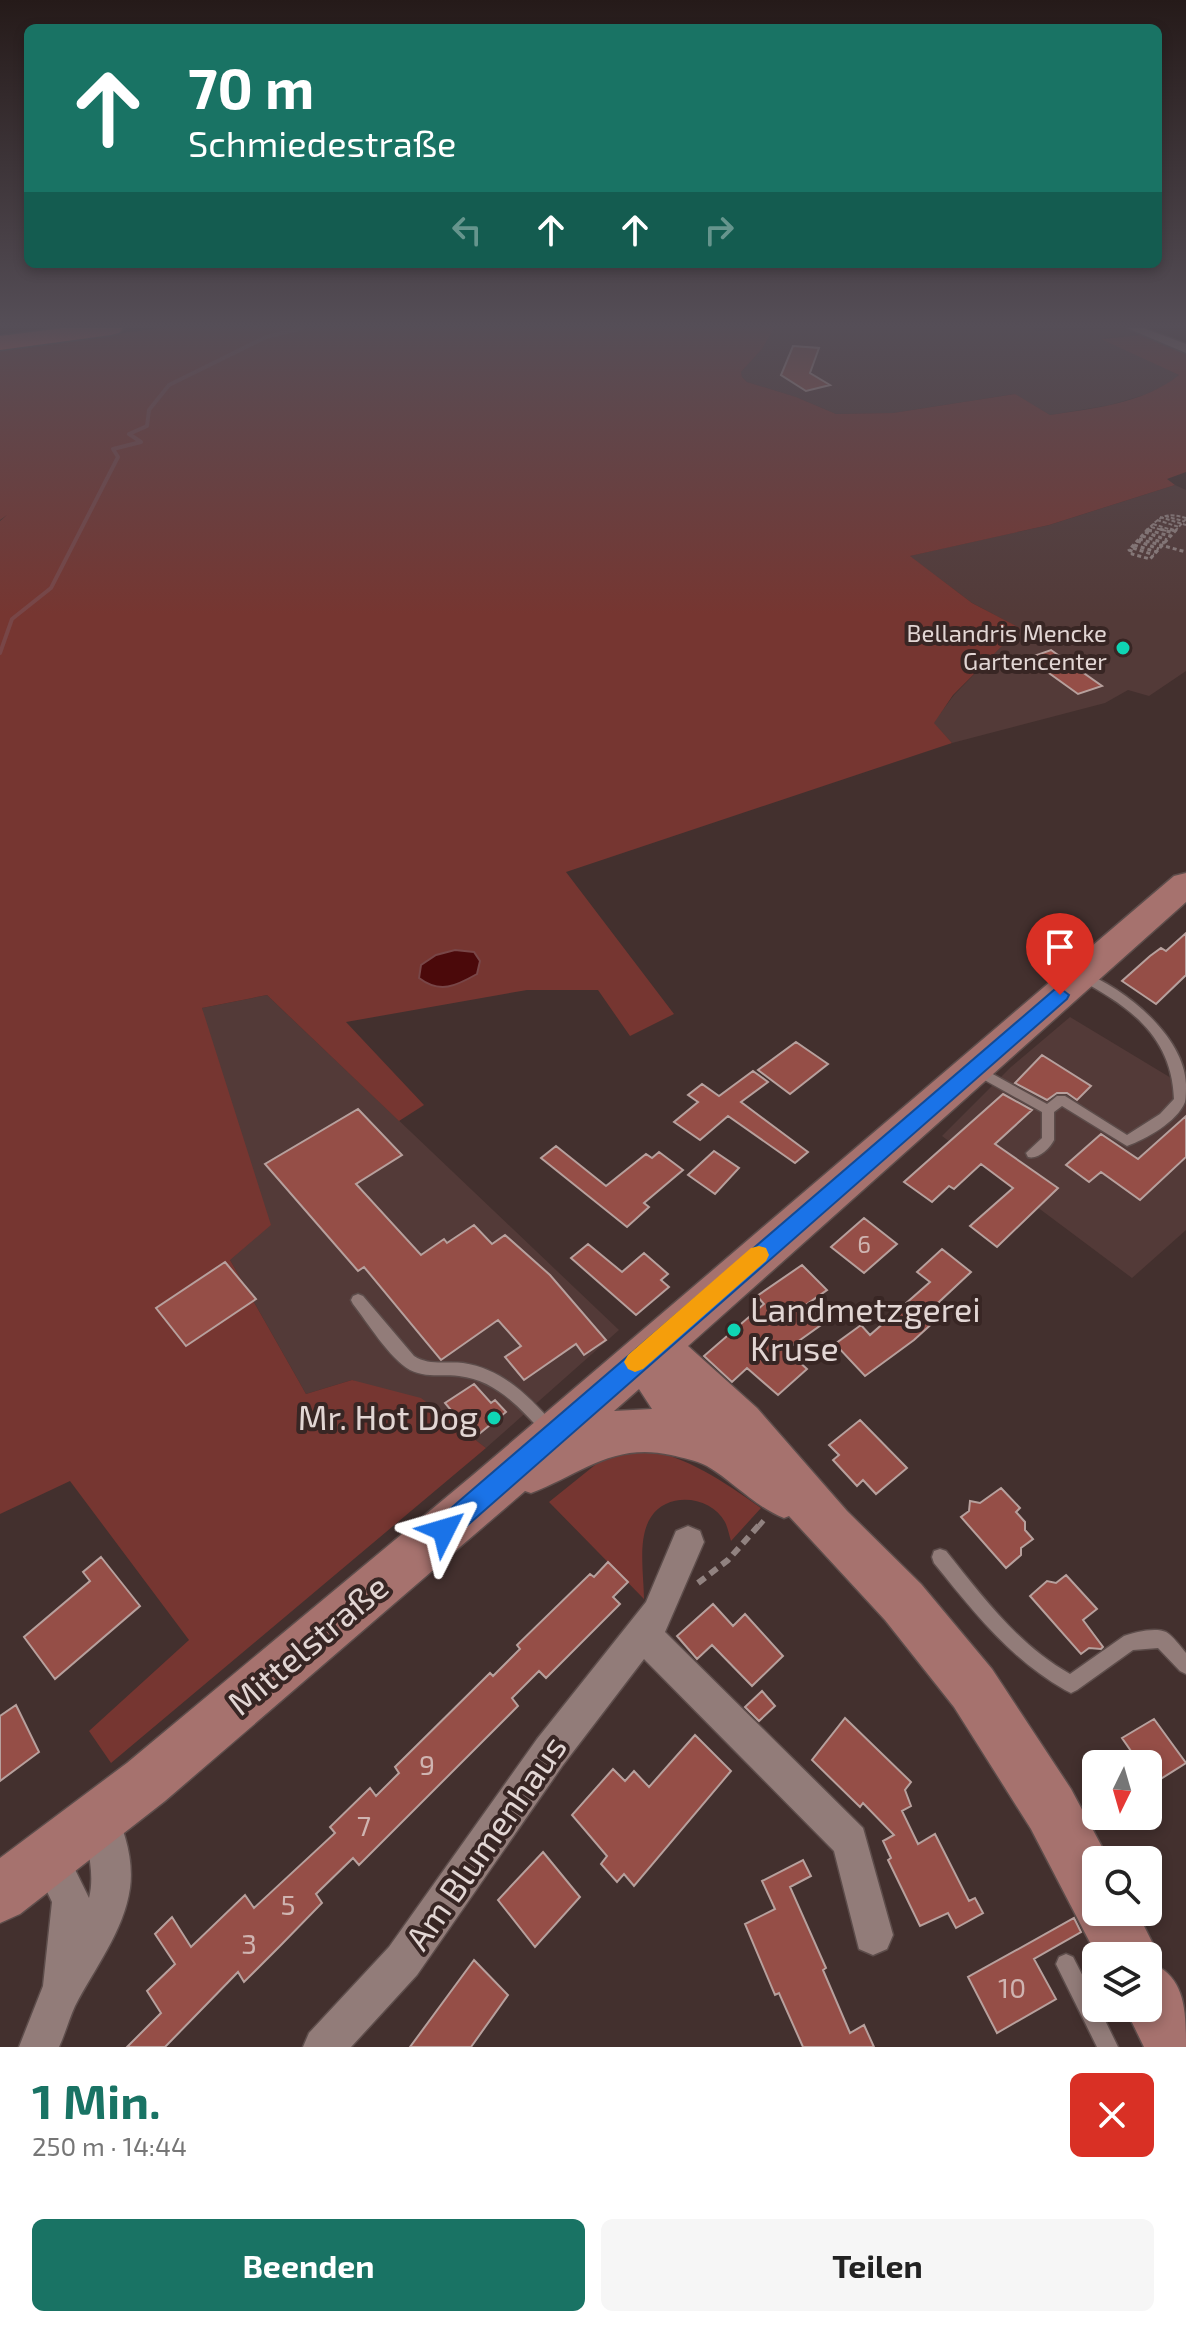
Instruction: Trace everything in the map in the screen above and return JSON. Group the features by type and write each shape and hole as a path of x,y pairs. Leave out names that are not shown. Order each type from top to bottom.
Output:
{"main road":[{"name":"Mittelstraße","path":"0,1894 146,1782 490,1491 1186,884"},
{"path":"650,1349 669,1400 719,1448 830,1528"},
{"path":"650,1349 741,1423 830,1528 903,1602 973,1688 1051,1809 1082,1867"},
{"path":"490,1491 621,1429 645,1428 687,1436 719,1448"},
{"path":"1162,2019 1177,2047"}],"street":[{"name":"Am Blumenhaus","path":"323,2047 403,1961 550,1752 651,1624 688,1542"},
{"path":"651,1624 850,1841 873,1935"},
{"path":"39,2047 60,1993 108,1909 114,1876 111,1845 100,1817"},
{"path":"49,1856 71,1900 60,1993"}],"lane":[{"path":"1033,1153 1048,1140 1048,1110 1061,1099 1127,1141 1165,1116 1180,1101 1185,1077 1182,1058 1166,1032 1141,1009 1082,976"},
{"path":"976,1070 1048,1110"},
{"path":"358,1300 412,1364 430,1370 460,1369 491,1376 513,1390 553,1434"},
{"path":"940,1557 1008,1638 1044,1671 1071,1684 1130,1642 1161,1639 1186,1665"},
{"path":"1066,1964 1108,2047"}],"path":[{"path":"1147,530 1168,513 1171,535 1186,552"},
{"path":"1147,530 1171,535"},
{"path":"1147,530 1171,535"},
{"path":"1147,530 1171,535"},
{"path":"1147,530 1171,535"},
{"path":"1147,530 1171,535"},
{"path":"1136,552 1171,535"},
{"path":"651,1624 728,1560 763,1521"}],"shaded area":[{"path":"0,424 1186,424 1186,472 1167,479 1175,485 1049,525 910,556 972,603 1020,628 953,695 934,723 952,743 566,872 674,1014 630,1036 598,990 527,990 346,1022 424,1105 399,1121 267,995 202,1008 271,1225 230,1260 306,1394 352,1380 421,1398 486,1448 111,1763 89,1731 189,1640 70,1481 0,1514 0,521 7,515 0,520"},
{"path":"1175,485 1186,490 1186,671 1149,696 1128,690 1105,703 952,743 933,723 954,695 1019,628 972,603 909,556 1049,525"},
{"path":"455,950 474,952 480,961 477,974 462,982 441,987 419,978 421,965 436,955"},
{"path":"267,995 619,1330 486,1448 454,1424 352,1380 306,1394 230,1260 202,1008"},
{"path":"1070,1017 1186,1087 1186,1230 1132,1278 942,1136 1011,1067"},
{"path":"641,1448 690,1464 761,1508 731,1541 725,1522 718,1513 700,1502 678,1500 658,1509 644,1535 644,1599 549,1502 616,1452"}],"building":[{"path":"1051,650 1102,686 1078,694 1028,658"},
{"path":"1186,933 1186,975 1156,1004 1122,981 1150,956 1161,948 1166,951"},
{"path":"796,1042 828,1064 790,1094 758,1070"},
{"path":"1042,1055 1091,1086 1077,1100 1067,1093 1057,1093 1047,1100 1015,1083"},
{"path":"753,1071 768,1082 741,1102 808,1152 795,1163 728,1116 700,1140 674,1122 698,1102 688,1095 702,1084 719,1096"},
{"path":"1003,1094 1032,1110 995,1144 1058,1188 997,1247 970,1226 1013,1188 981,1164 954,1189 949,1186 932,1202 904,1182"},
{"path":"358,1109 402,1155 356,1184 421,1255 444,1239 447,1243 474,1225 492,1244 505,1235 550,1275 606,1340 584,1355 576,1344 524,1380 505,1357 521,1346 498,1320 441,1360 364,1267 358,1271 265,1164"},
{"path":"1186,1116 1186,1157 1140,1200 1101,1172 1089,1182 1066,1165 1101,1134 1138,1159"},
{"path":"556,1146 606,1186 646,1154 652,1158 659,1152 683,1170 644,1203 649,1207 627,1227 541,1158"},
{"path":"714,1151 739,1168 715,1194 688,1175"},
{"path":"864,1218 897,1244 864,1273 831,1247"},
{"path":"588,1244 622,1272 644,1253 668,1274 661,1280 669,1287 636,1315 571,1258"},
{"path":"942,1249 971,1272 939,1302 948,1309 914,1340 865,1376 835,1344 861,1325 870,1335 930,1282 917,1272"},
{"path":"225,1262 256,1299 186,1346 156,1308"},
{"path":"802,1265 827,1290 803,1307 821,1325 786,1350 807,1369 778,1395 747,1368 732,1382 704,1356 764,1304 757,1296"},
{"path":"474,1384 491,1403 495,1400 506,1412 474,1438 445,1403"},
{"path":"860,1420 907,1468 876,1494 863,1480 857,1486 833,1460 839,1455 829,1445"},
{"path":"1001,1488 1020,1508 1016,1512 1033,1539 1021,1548 1021,1555 1006,1568 961,1517 969,1511 970,1501 980,1503"},
{"path":"101,1557 140,1606 55,1679 24,1637 90,1581 83,1572"},
{"path":"608,1562 628,1582 613,1597 620,1604 546,1678 539,1671 512,1698 518,1706 359,1865 353,1858 316,1894 322,1903 244,1982 238,1972 165,2047 127,2047 161,2013 147,1991 175,1964 155,1934 172,1917 191,1947 245,1895 254,1908 335,1833 330,1827 370,1788 376,1796 399,1773 395,1767 490,1673 493,1676 520,1649 517,1645 590,1574 594,1577"},
{"path":"1066,1575 1097,1609 1083,1620 1103,1647 1101,1649 1089,1648 1081,1654 1030,1596 1047,1581 1056,1583"},
{"path":"713,1604 733,1626 745,1614 783,1656 752,1686 712,1645 697,1659 677,1636"},
{"path":"762,1691 775,1706 759,1721 745,1707"},
{"path":"16,1705 39,1752 0,1781 0,1716"},
{"path":"845,1718 911,1782 905,1790 911,1806 902,1811 918,1844 935,1834 969,1901 975,1898 983,1913 956,1928 948,1913 920,1926 888,1860 891,1858 883,1841 894,1835 863,1803 860,1807 812,1760"},
{"path":"1154,1719 1186,1763 1162,1778 1162,1750 1130,1750 1122,1738"},
{"path":"695,1735 731,1771 634,1886 624,1874 617,1882 601,1864 607,1856 572,1815 613,1769 625,1781 634,1771 649,1787"},
{"path":"543,1852 580,1897 535,1947 498,1900"},
{"path":"803,1860 811,1876 790,1887 826,1968 823,1970 850,2033 864,2025 874,2047 803,2047 779,1993 775,1995 745,1924 775,1909 762,1881"},
{"path":"1074,1918 1081,1932 1034,1959 1056,1999 997,2033 968,1977"},
{"path":"474,1960 508,1995 471,2047 410,2047"}],"waterway":[{"path":"0,653 12,619 51,588 118,457 113,449 141,442 129,434 147,424"}],"slow traffic":[{"path":"635,1362 759,1255"}],"place":[{"name":"Bellandris Mencke Gartencenter","path":"1123,648"},
{"name":"Landmetzgerei Kruse","path":"734,1330"},
{"name":"Mr. Hot Dog","path":"494,1418"}],"route":[{"path":"444,1530 1060,995"}]}
